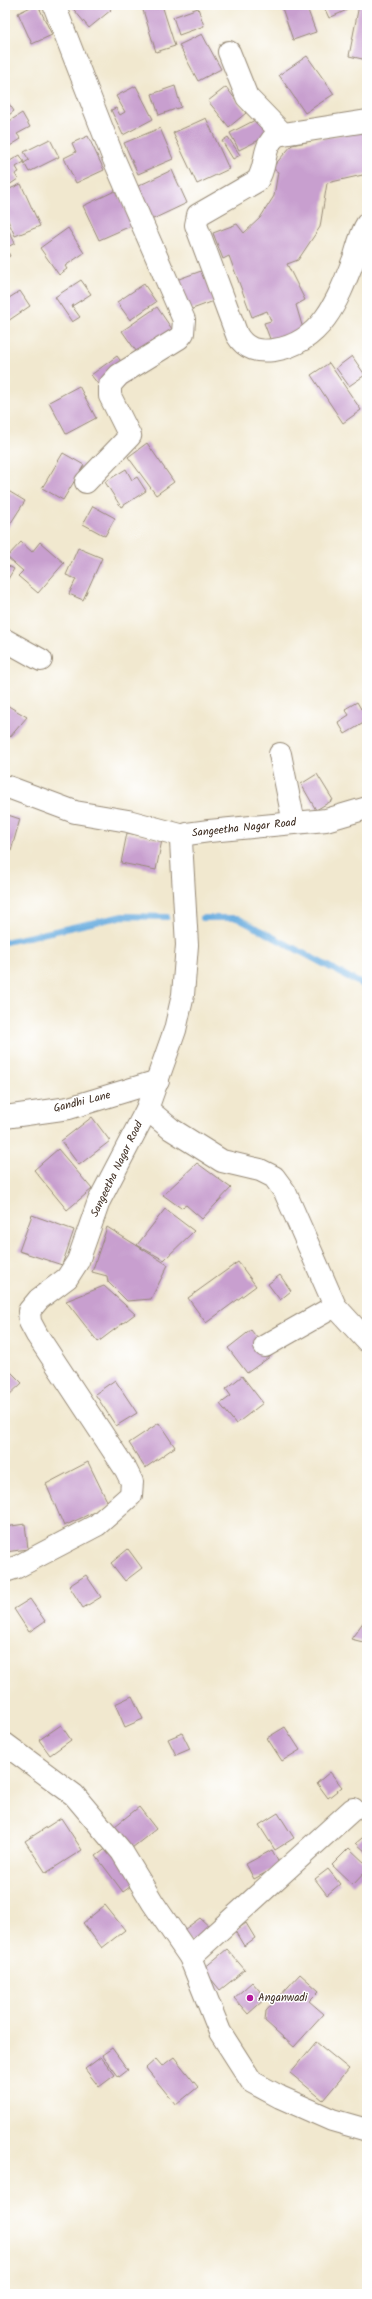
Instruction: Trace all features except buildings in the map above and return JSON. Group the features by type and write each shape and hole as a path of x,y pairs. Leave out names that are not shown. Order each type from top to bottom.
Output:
{"street":[{"path":"54,5 113,157 184,320 182,333 179,338 119,375 110,385 110,396 130,436 86,482"},
{"path":"229,52 247,97 282,133"},
{"path":"367,121 282,133 272,138 267,146 261,175 256,181 201,211 196,218 196,225 237,335 242,342 257,351 292,347 302,341 322,324 344,286 367,224"},
{"path":"5,640 40,660"},
{"path":"280,754 294,823"},
{"path":"8,787 75,812 128,821 184,836"},
{"name":"Sangeetha Nagar Road","path":"5,1571 17,1567 97,1525 131,1495 132,1482 126,1470 37,1335 30,1322 29,1311 39,1298 67,1278 78,1261 99,1201 147,1109 175,1030 183,995 187,945 180,844 184,836 209,831 326,820 367,808"},
{"name":"Gandhi Lane","path":"5,1117 69,1108 158,1081"},
{"path":"147,1109 171,1129 222,1161 260,1170 274,1177 285,1192 335,1306 367,1341"},
{"path":"265,1346 335,1306"},
{"path":"5,1744 74,1795 122,1852 153,1903 190,1957 220,2032 252,2082 280,2097 332,2120 367,2130"},
{"path":"190,1957 353,1809"}],"waterway":[{"path":"5,942 123,916 167,917"},
{"path":"202,918 237,918 367,987"}],"place":[{"name":"Anganwadi","path":"250,1998"}]}
